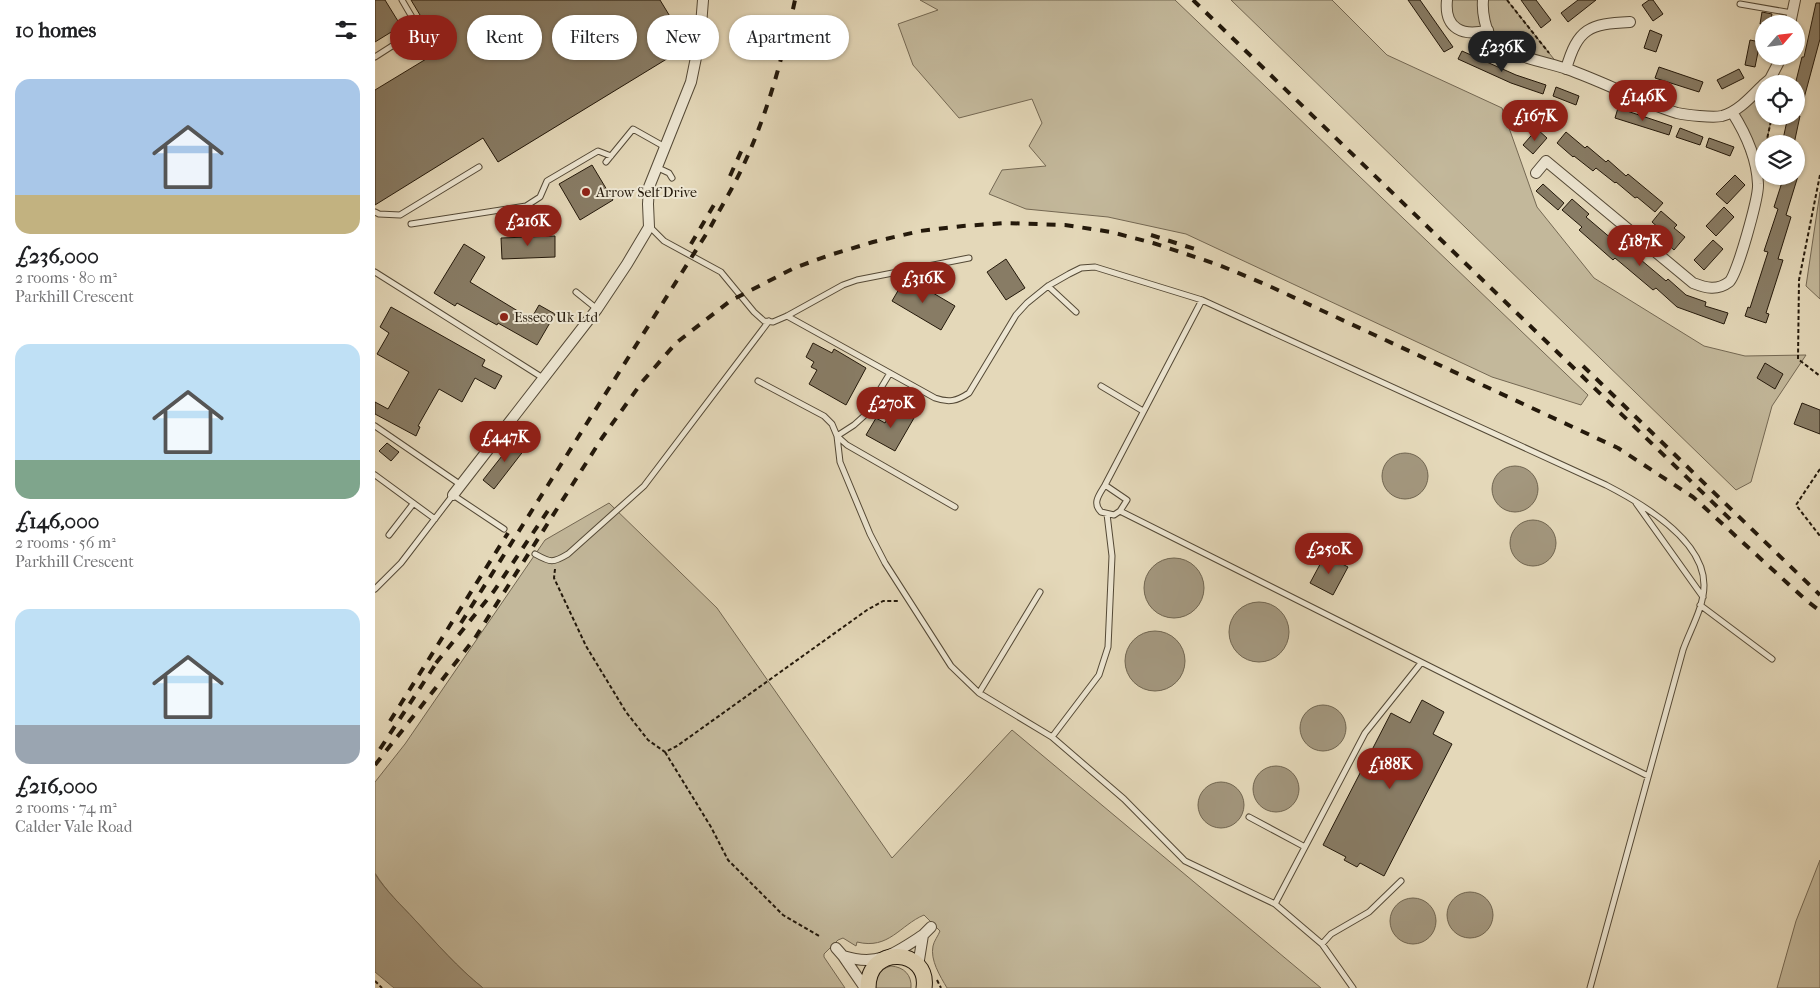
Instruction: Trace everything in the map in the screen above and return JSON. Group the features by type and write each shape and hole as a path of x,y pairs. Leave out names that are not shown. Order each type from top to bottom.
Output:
{"main road":[{"path":"866,988 871,971 877,963 884,958 893,956 902,956 918,966 923,974 926,985"}],"street":[{"path":"453,495 597,309 649,226 649,187 691,82 700,38 703,0"},
{"path":"1447,0 1446,12 1451,23 1459,30 1477,33 1488,30"},
{"path":"1483,0 1488,30 1493,40 1504,48 1517,54 1563,68 1678,113 1720,116 1732,112 1755,92"},
{"path":"1792,15 1795,0"},
{"path":"1563,68 1577,40 1586,31 1611,23 1630,22"},
{"path":"1536,173 1546,161 1693,283 1708,288 1719,288 1730,281 1735,270 1756,199 1758,185 1750,146 1743,129 1732,112"},
{"path":"866,988 839,952 858,960 871,961 884,958 923,935 931,927"},
{"path":"918,966 923,935"}],"lane":[{"path":"375,57 414,32 416,24 402,0"},
{"path":"1740,4 1780,15"},
{"path":"606,162 633,129 665,147"},
{"path":"411,224 526,206 540,197 547,181 598,150 611,156"},
{"path":"375,212 400,216 479,167"},
{"path":"656,168 669,173 672,178"},
{"path":"649,226 665,241 721,272 754,312 764,321 769,322 787,316 843,285 857,280 969,258"},
{"path":"787,316 935,398 947,402 958,400 969,394 1016,315 1027,303 1048,286 1081,268 1095,267 1201,300 1633,498 1656,515 1685,541 1698,557 1703,571 1703,597 1683,650 1589,988"},
{"path":"375,272 543,378"},
{"path":"1048,286 1076,312"},
{"path":"576,292 597,309"},
{"path":"1105,485 1127,500 1120,511 1114,516 1101,512 1097,505 1097,499 1201,300"},
{"path":"535,554 556,562 568,554 644,486 769,322"},
{"path":"837,436 864,416 890,373"},
{"path":"759,381 823,416 832,424 837,436 840,462 870,534 885,563 951,666 979,693 1052,737 1124,799 1185,861 1275,904 1322,944 1353,988"},
{"path":"1101,386 1143,410"},
{"path":"375,426 461,485"},
{"path":"837,436 847,445 955,507"},
{"path":"375,475 435,519"},
{"path":"375,589 401,563 453,495 503,529"},
{"path":"1633,498 1703,597"},
{"path":"389,534 413,504"},
{"path":"1120,511 1649,776"},
{"path":"1052,737 1099,675 1108,647 1112,556 1107,514"},
{"path":"979,693 1040,592"},
{"path":"1700,605 1772,659"},
{"path":"1275,904 1365,732 1421,662"},
{"path":"1249,817 1305,847"},
{"path":"1322,944 1331,934 1369,912 1401,881"}],"path":[{"path":"1507,0 1563,68"},
{"path":"1820,175 1799,280 1798,359 1820,376"},
{"path":"1820,469 1796,505 1820,536"},
{"path":"556,562 554,578 586,646 626,712 648,740 665,752 711,827 728,860 783,915 819,936"},
{"path":"665,752 677,746 867,610 883,601 896,600 912,603"},
{"path":"375,981 382,988"}],"shaded area":[{"path":"920,0 1175,0 1588,395 1581,405 1492,377 1186,234 1108,217 1026,209 989,194 1002,170 1046,166 1029,146 1042,123 1032,99 959,118 913,65 898,24 938,10"},
{"path":"1231,0 1332,0 1387,55 1502,108 1537,207 1594,278 1704,346 1745,356 1806,355 1772,406 1751,482 1736,490"},
{"path":"1447,0 1507,0 1561,68 1517,54 1488,30 1477,33 1451,23"},
{"path":"1755,92 1755,125 1770,125 1768,135 1755,135 1755,177 1732,112"},
{"path":"1820,192 1820,299 1806,286"},
{"path":"1405,453 1418,457 1424,463 1428,476 1424,489 1418,495 1405,499 1392,495 1386,489 1382,476 1386,463 1392,457"},
{"path":"1515,466 1528,470 1534,476 1538,489 1534,502 1528,508 1515,512 1502,508 1496,502 1492,489 1496,476 1502,470"},
{"path":"609,503 717,608 892,858 1012,730 1321,988 947,988 936,968 932,951 940,931 924,915 886,940 878,943 857,942 856,946 843,938 838,940 824,954 824,957 845,988 483,988 440,947 389,892 375,873 375,782 405,744 545,540"},
{"path":"1533,520 1546,524 1552,530 1556,543 1552,556 1546,562 1533,566 1520,562 1514,556 1510,543 1514,530 1520,524"},
{"path":"1174,558 1191,563 1199,571 1204,588 1199,605 1191,613 1174,618 1157,613 1149,605 1144,588 1149,571 1157,563"},
{"path":"1259,602 1276,607 1284,615 1289,632 1284,649 1276,657 1259,662 1242,657 1234,649 1229,632 1234,615 1242,607"},
{"path":"1155,631 1172,636 1180,644 1185,661 1180,678 1172,686 1155,691 1138,686 1130,678 1125,661 1130,644 1138,636"},
{"path":"1323,705 1336,709 1342,715 1346,728 1342,741 1336,747 1323,751 1310,747 1304,741 1300,728 1304,715 1310,709"},
{"path":"1276,766 1289,770 1295,776 1299,789 1295,802 1289,808 1276,812 1263,808 1257,802 1253,789 1257,776 1263,770"},
{"path":"1221,782 1234,786 1240,792 1244,805 1240,818 1234,824 1221,828 1208,824 1202,818 1198,805 1202,792 1208,786"},
{"path":"1820,860 1820,988 1777,988 1796,921"},
{"path":"375,874 389,892 440,947 483,988 394,988 375,972"},
{"path":"1470,892 1483,896 1489,902 1493,915 1489,928 1483,934 1470,938 1457,934 1451,928 1447,915 1451,902 1457,896"},
{"path":"1413,898 1426,902 1432,908 1436,921 1432,934 1426,940 1413,944 1400,940 1394,934 1390,921 1394,908 1400,902"},
{"path":"891,966 906,972 910,979 911,988 874,988 878,974"}],"building":[{"path":"375,0 385,0 394,15 390,15 390,33 375,42"},
{"path":"411,0 660,0 669,15 647,15 647,60 665,60 498,162 483,138 375,205 375,90 424,60 457,60 457,15 420,15"},
{"path":"1408,0 1420,0 1453,47 1444,52"},
{"path":"1521,0 1536,0 1551,20 1541,28"},
{"path":"1578,0 1596,0 1568,22 1561,13"},
{"path":"1649,0 1653,0 1663,14 1653,21 1642,5"},
{"path":"1816,3 1820,3 1820,39 1805,94 1805,75 1798,75 1800,65 1805,65 1805,52"},
{"path":"1762,12 1772,14 1772,15 1762,15"},
{"path":"1650,30 1662,35 1656,52 1644,48"},
{"path":"1750,40 1755,41 1755,67 1745,65"},
{"path":"1462,51 1516,75 1546,85 1543,94 1511,83 1458,59"},
{"path":"1659,67 1703,82 1699,92 1655,78"},
{"path":"1739,69 1744,78 1722,89 1717,80"},
{"path":"1556,87 1579,96 1576,105 1553,96"},
{"path":"1618,108 1672,126 1669,135 1615,118"},
{"path":"1786,125 1798,125 1796,135 1784,135"},
{"path":"1680,128 1703,137 1700,145 1676,137"},
{"path":"1537,129 1547,138 1533,154 1523,145"},
{"path":"1566,132 1606,162 1608,160 1626,176 1628,174 1663,203 1655,212 1596,168 1593,171 1573,157 1557,143"},
{"path":"1709,138 1734,147 1730,156 1706,147"},
{"name":"Arrow Self Drive","path":"592,165 613,200 580,220 559,184"},
{"path":"1735,175 1745,185 1727,204 1716,194"},
{"path":"1543,184 1564,203 1558,210 1536,191"},
{"path":"1781,185 1795,185 1786,215 1791,217 1778,259 1783,260 1766,313 1769,314 1766,323 1745,316 1748,307 1750,308 1768,252 1764,251 1778,209 1774,207"},
{"path":"1572,199 1589,214 1586,217 1626,251 1628,249 1666,281 1668,279 1686,295 1706,302 1705,306 1728,313 1724,324 1677,307 1656,288 1653,290 1615,258 1613,260 1579,230 1582,227 1562,210"},
{"path":"1724,207 1734,217 1716,236 1706,226"},
{"path":"1661,211 1677,225 1674,228 1685,237 1674,250 1666,243 1670,238 1652,222"},
{"path":"555,236 555,257 502,259 501,238"},
{"path":"1713,240 1723,249 1704,270 1694,260"},
{"path":"464,244 485,257 470,282 531,319 539,305 555,314 537,345 457,303 455,306 434,293"},
{"path":"1006,259 1025,288 1006,300 987,272"},
{"path":"906,277 955,306 941,330 892,301"},
{"path":"391,307 485,360 482,366 502,376 495,389 475,378 462,402 439,389 418,426 420,427 416,436 375,414 375,402 388,409 409,372 377,354 389,333 380,327"},
{"path":"813,343 832,353 834,349 866,368 846,405 809,384 817,370 811,367 814,362 806,357"},
{"path":"1765,363 1783,374 1775,389 1757,378"},
{"path":"1802,403 1820,410 1820,434 1794,424"},
{"path":"894,407 914,418 895,451 866,435 876,418 885,423"},
{"path":"517,437 528,445 494,489 483,480"},
{"path":"387,443 399,452 391,461 379,451"},
{"path":"1325,555 1348,567 1333,595 1310,583"},
{"path":"1422,700 1444,712 1433,734 1452,744 1384,876 1360,863 1357,867 1344,860 1346,857 1323,845 1391,713 1410,723"}],"railway":[{"path":"461,623 710,228 732,188 753,144 768,104 795,0"},
{"path":"1193,0 1733,522"},
{"path":"730,176 744,145"},
{"path":"691,244 715,203"},
{"path":"375,765 475,638 602,438 642,382 676,343 730,301 794,268 873,242 920,231 963,226 1005,223 1065,225 1111,232 1153,243 1219,265 1267,285 1618,448 1693,497 1820,611"},
{"path":"1151,235 1201,251"},
{"path":"1583,366 1820,595"},
{"path":"436,663 494,591 549,509"},
{"path":"390,721 508,533"},
{"path":"380,749 439,659"}],"place":[{"name":"Arrow Self Drive","path":"586,192"},
{"name":"Esseco Uk Ltd","path":"504,317"}]}
